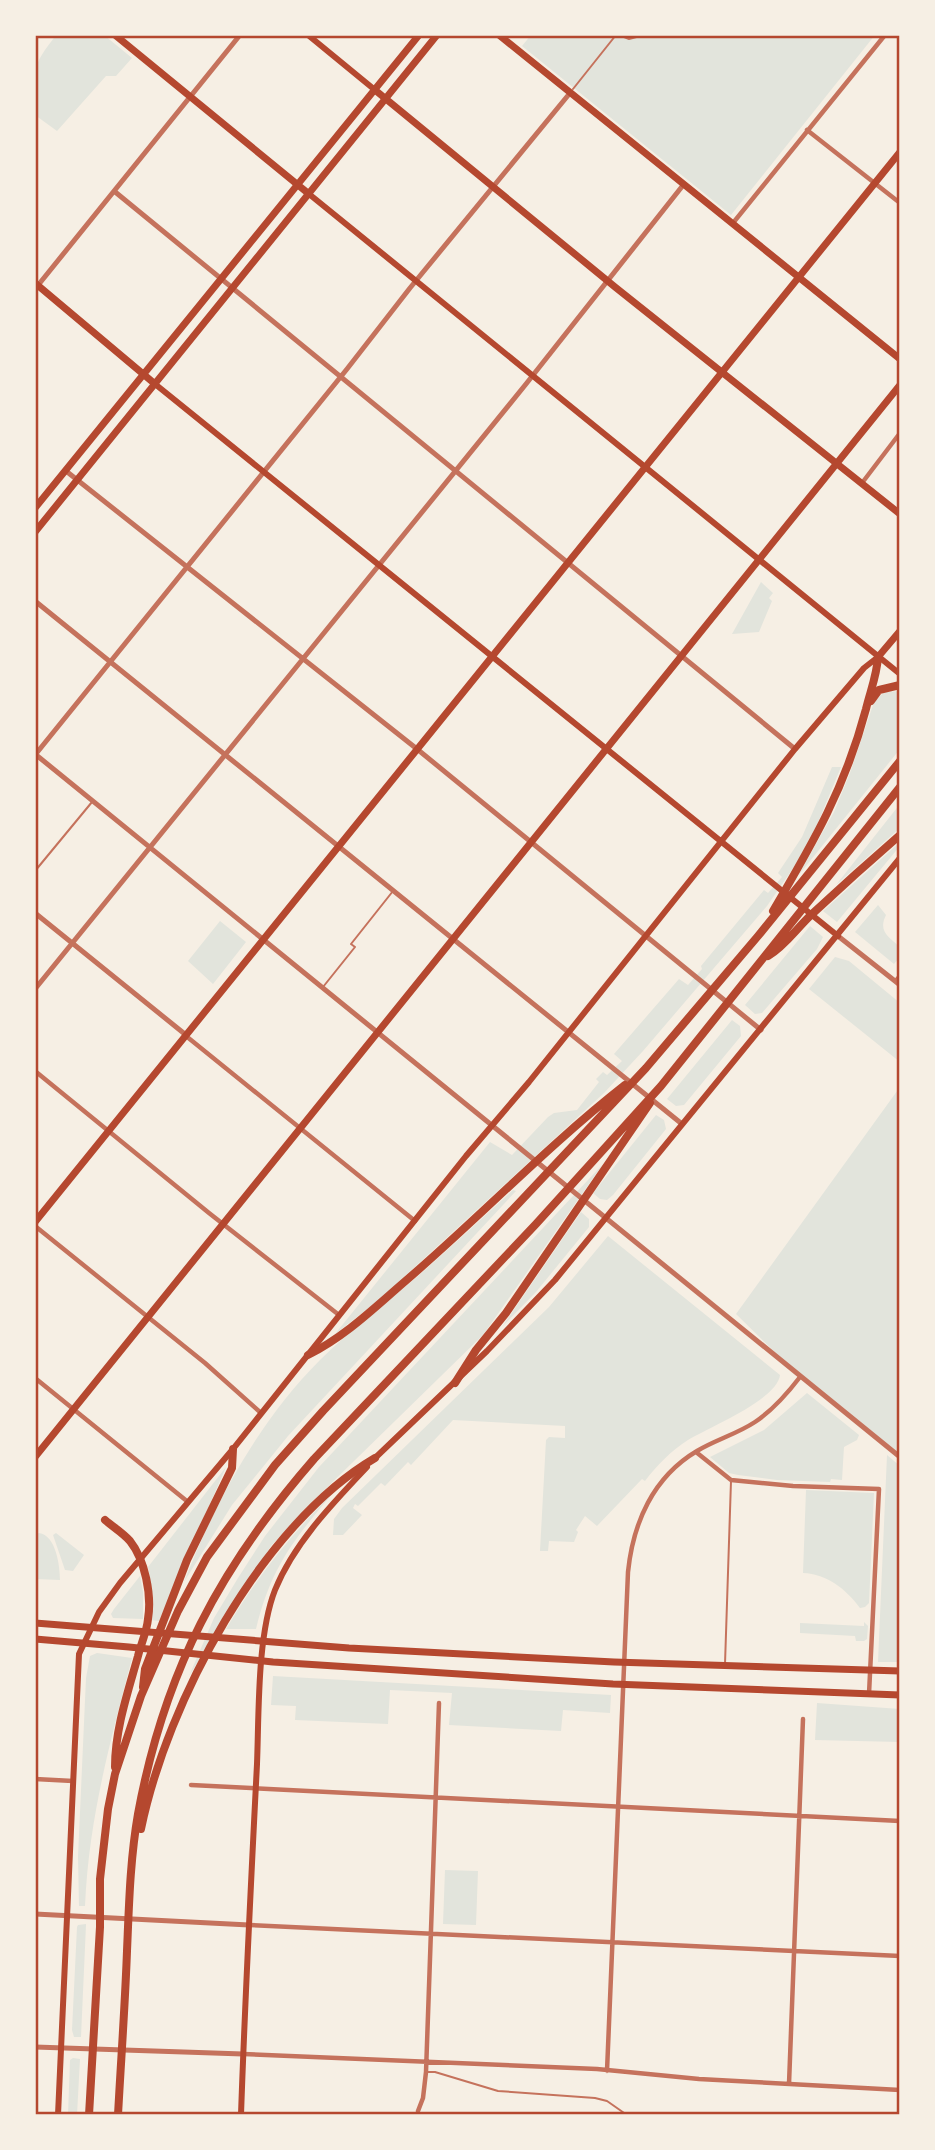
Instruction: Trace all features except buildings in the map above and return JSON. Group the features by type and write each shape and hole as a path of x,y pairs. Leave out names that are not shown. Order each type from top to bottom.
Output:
{"highway":[{"path":"758,936 821,829 845,776 878,668 878,657"},
{"path":"864,716 876,692 884,687 900,685"},
{"path":"89,2115 100,1927 100,1878 115,1774 141,1696 178,1611 207,1558 275,1465 646,1068 758,936 900,761"},
{"path":"118,2115 129,1887 138,1816 155,1740 187,1650 227,1572 270,1511 314,1459 536,1224 661,1086 900,786"},
{"path":"762,959 778,950 799,926 900,835"},
{"path":"309,1355 330,1344 384,1299 587,1114 646,1068"},
{"path":"455,1383 476,1349 506,1313 661,1086"},
{"path":"141,1696 145,1669 187,1560 232,1468 233,1449"},
{"path":"129,1887 146,1806 157,1771 189,1693 228,1617 256,1574 297,1523 336,1484 375,1458"},
{"path":"106,1520 137,1552 149,1600 149,1619 119,1725 115,1748 115,1774"}],"main road":[{"path":"115,35 900,674"},
{"path":"308,35 721,372 900,514"},
{"path":"35,509 419,35"},
{"path":"35,532 437,35"},
{"path":"499,35 900,359"},
{"path":"35,1224 900,152"},
{"path":"36,286 838,936"},
{"path":"35,1457 900,385"},
{"path":"58,2115 79,1654 99,1612 309,1355 795,749 864,668 878,657 900,631"},
{"path":"241,2115 263,1660 269,1611 284,1572 318,1523 375,1458 455,1383 540,1297 900,858"},
{"path":"35,1623 265,1642 624,1662 900,1671"},
{"path":"35,1639 263,1660 624,1684 900,1695"}],"street":[{"path":"36,286 240,35"},
{"path":"733,223 885,35"},
{"path":"570,93 416,280 35,755 900,1457"},
{"path":"807,130 900,203"},
{"path":"35,989 609,281 684,184"},
{"path":"114,191 569,561 795,749"},
{"path":"861,484 900,433"},
{"path":"66,471 416,749 761,1030"},
{"path":"35,601 682,1124"},
{"path":"35,913 415,1221"},
{"path":"838,936 900,985"},
{"path":"35,1071 339,1315"},
{"path":"35,1224 205,1363 261,1413"},
{"path":"607,2071 629,1558 638,1522 661,1482 696,1451 754,1423 772,1409 800,1377"},
{"path":"35,1378 188,1502"},
{"path":"696,1451 732,1480 793,1486 879,1489 869,1694"},
{"path":"418,2111 423,2098 426,2072 439,1703"},
{"path":"789,2084 803,1719"},
{"path":"35,1779 74,1781"},
{"path":"191,1785 900,1821"},
{"path":"35,1914 900,1956"},
{"path":"35,2047 426,2061 607,2071 699,2080 900,2090"}],"lane":[{"path":"570,93 617,35 629,39 644,35"},
{"path":"35,871 93,801"},
{"path":"323,988 355,947 351,944 394,890"},
{"path":"894,981 900,974"},
{"path":"725,1664 732,1480"},
{"path":"426,2072 435,2072 502,2092 568,2094 595,2098 607,2101 627,2115"},
{"path":"407,2115 418,2111"}],"shaded area":[{"path":"56,35 104,35 132,58 116,76 106,76 57,131 35,115 35,93 38,89 35,73 43,53"},
{"path":"531,35 875,35 731,215 522,46"},
{"path":"761,582 773,593 759,632 732,634"},
{"path":"900,691 900,749 798,876 834,812 874,702 884,692"},
{"path":"832,767 841,767 817,825 796,864 767,906 643,1051 604,1093 417,1265 335,1334 490,1142 512,1155 548,1117 554,1113 577,1110 599,1082 596,1079 603,1072 607,1075 622,1061 614,1054 679,979 688,985 764,890 768,893 782,877 778,873 802,837"},
{"path":"900,804 900,828 836,885"},
{"path":"900,842 900,846 837,922 823,911"},
{"path":"878,905 886,915 883,925 885,933 900,947 900,957 894,964 855,932"},
{"path":"220,921 246,942 213,984 188,961"},
{"path":"810,926 823,937 817,949 762,1013 755,1014 745,1005"},
{"path":"835,957 849,961 900,1003 900,1062 809,989"},
{"path":"732,1020 740,1026 741,1036 684,1105 676,1106 667,1099"},
{"path":"900,1087 900,1457 800,1377 736,1314"},
{"path":"656,1115 664,1120 666,1129 613,1195 607,1200 600,1199 593,1193"},
{"path":"603,1164 483,1335 308,1506 271,1546 189,1676 214,1618 238,1578 265,1536 319,1467"},
{"path":"513,1190 516,1191 288,1436 232,1505 184,1582 225,1493 277,1409 343,1338 418,1276"},
{"path":"581,1212 589,1219 589,1227 536,1292 502,1327"},
{"path":"608,1236 780,1375 767,1394 741,1412 688,1440 659,1464 645,1481 642,1479 597,1526 585,1516 576,1530 578,1532 574,1542 549,1541 548,1551 540,1551 546,1440 549,1437 565,1438 565,1426 453,1420 411,1465 408,1462 385,1486 381,1483 358,1506 355,1504 353,1508 362,1515 343,1535 333,1535 334,1519 342,1508 549,1307"},
{"path":"807,1393 859,1435 857,1440 844,1447 842,1480 777,1480 738,1475 729,1473 710,1457 764,1430"},
{"path":"887,1455 900,1466 900,1662 878,1662"},
{"path":"226,1467 159,1621 151,1620 153,1598 148,1567"},
{"path":"806,1490 874,1493 869,1603 865,1607 860,1608 849,1595 828,1580 803,1573"},
{"path":"334,1492 286,1555 269,1588 256,1629 226,1629 276,1557"},
{"path":"56,1533 84,1555 73,1571 65,1570 53,1535"},
{"path":"35,1535 45,1535 53,1545 60,1580 35,1579"},
{"path":"140,1576 143,1619 113,1618 111,1614 114,1609"},
{"path":"864,1622 868,1626 867,1639 864,1641 856,1641 855,1636 800,1633 800,1623 864,1626"},
{"path":"97,1653 132,1658 96,1811 85,1906 79,1906 78,1857 86,1678 90,1656"},
{"path":"273,1676 611,1695 610,1713 563,1710 561,1731 449,1725 452,1693 390,1690 388,1724 295,1720 296,1706 271,1705"},
{"path":"817,1703 900,1709 900,1742 815,1740"},
{"path":"445,1870 478,1871 476,1925 443,1924"},
{"path":"86,1924 81,2037 74,2037 72,2030 77,1927"},
{"path":"80,2059 77,2115 68,2115 70,2060"}]}
